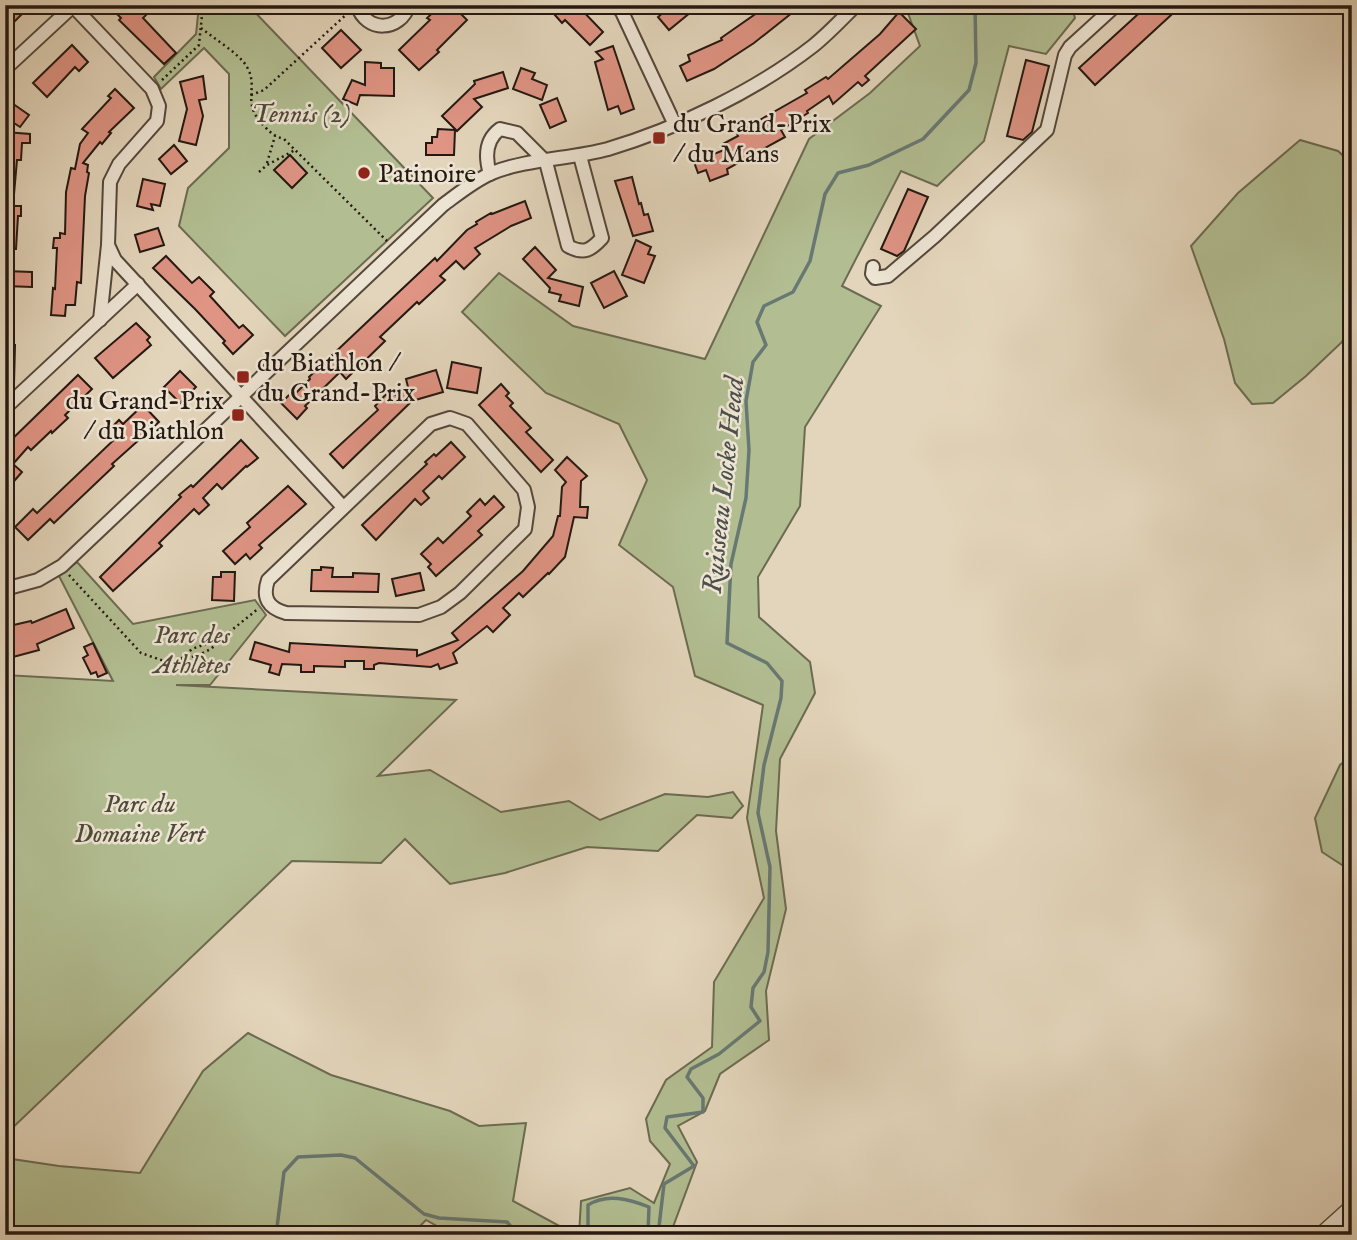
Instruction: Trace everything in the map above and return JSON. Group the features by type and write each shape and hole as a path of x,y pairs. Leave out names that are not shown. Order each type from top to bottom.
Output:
{"street":[{"path":"5,69 72,5 152,89 159,106 157,121 119,164 110,182 108,244 100,320"},
{"path":"357,5 366,20 383,26 398,21 409,5"},
{"path":"5,589 38,580 62,566 443,205 490,174 510,167 580,156 644,137 716,106 814,45 856,5"},
{"path":"873,268 872,274 875,278 888,276 935,236 1047,130 1065,55 1070,47 1116,5"},
{"path":"622,7 675,125"},
{"path":"490,174 486,162 489,142 493,135 500,129 517,133 546,162 568,246 578,252 593,248 602,238 580,156"},
{"path":"108,244 115,260 343,507"},
{"path":"5,408 138,284"},
{"path":"450,418 467,424 524,490 528,507 525,529 460,593 441,607 419,615 286,613 275,610 267,602 264,591 268,580 431,424 450,418"},
{"path":"1322,1235 1352,1208"}],"path":[{"path":"152,89 199,45 203,5"},
{"path":"251,95 264,90 357,5"},
{"path":"201,28 246,65 250,74 251,108 255,117 275,136 284,139 396,250"},
{"path":"267,165 275,136"},
{"path":"259,172 295,150"},
{"path":"62,566 141,653 164,661 194,657 216,646 222,638 267,602"},
{"path":"181,659 192,649 222,638"}],"green space":[{"name":"Tennis (2)","path":"199,5 248,5 433,198 285,336 179,226 188,188 229,148 229,74 204,48 161,89 154,77 196,34"},
{"path":"905,5 1071,5 1075,18 1046,54 1009,46 984,141 937,186 901,171 842,286 881,306 805,427 800,506 758,577 759,617 810,662 815,693 780,759 776,831 786,909 766,991 769,1040 720,1074 705,1111 678,1126 697,1162 670,1235 579,1235 581,1201 630,1188 654,1203 670,1164 650,1141 646,1119 666,1080 712,1047 714,982 764,898 747,818 763,705 695,676 673,587 619,545 647,480 619,424 546,393 462,312 499,273 573,326 705,359 809,139 870,93 920,46"},
{"path":"1300,140 1338,151 1352,164 1352,317 1342,342 1306,376 1273,403 1252,404 1235,383 1224,339 1191,246 1238,193"},
{"name":"Parc du Domaine Vert","path":"77,562 133,624 255,600 266,615 210,685 176,685 456,700 378,776 430,770 501,812 569,801 600,820 665,794 708,797 733,792 743,806 732,818 697,815 658,851 587,847 505,873 450,884 405,839 381,863 292,861 5,1135 5,675 113,681 59,576"},
{"path":"1352,755 1352,862 1342,865 1322,852 1315,818 1340,765"},
{"path":"248,1033 331,1075 450,1111 479,1126 526,1123 513,1201 576,1235 453,1235 426,1220 411,1235 5,1235 5,1158 140,1173 203,1071"}],"building":[{"path":"5,5 31,5 12,24 5,16"},
{"path":"108,5 136,5 146,15 143,18 176,53 164,64 119,20 121,18"},
{"path":"441,5 452,5 467,20 419,70 399,50 430,20 427,18"},
{"path":"546,5 577,5 603,32 590,45 565,20 562,23"},
{"path":"672,5 686,5 691,12 669,30 658,17"},
{"path":"775,5 802,5 754,43 714,69 687,81 680,66 690,61 688,55 722,40 721,38 764,8 767,12"},
{"path":"1148,5 1182,5 1095,85 1079,68"},
{"path":"899,12 916,29 865,76 869,80 862,86 858,82 833,104 829,96 781,130 785,137 727,169 728,174 710,181 706,170 698,173 694,162 724,150 721,145 738,136 737,133 807,93 805,90 826,77 828,79 880,34"},
{"path":"341,30 361,50 341,68 322,48"},
{"path":"72,45 88,62 79,71 75,67 47,97 33,83"},
{"path":"613,46 634,109 621,114 618,106 608,110 595,62 603,59 596,52"},
{"path":"1026,60 1049,66 1032,132 1023,140 1007,136"},
{"path":"365,62 381,63 381,68 394,68 394,96 360,95 357,105 343,99 352,80 365,85"},
{"path":"521,68 535,73 532,79 547,85 542,100 513,89"},
{"path":"503,72 508,88 474,99 482,107 457,131 442,116 475,84 474,81"},
{"path":"203,76 206,99 199,100 203,116 196,145 179,141 187,109 180,82"},
{"path":"115,89 134,108 83,163 88,165 89,173 85,196 81,283 77,282 75,305 66,305 65,316 51,315 57,248 53,248 54,238 60,238 60,233 65,234 66,192 71,168 75,169 80,144 88,133 82,129 111,98 108,96"},
{"path":"557,98 566,121 550,128 540,105"},
{"path":"9,101 29,115 20,127 5,117 5,106"},
{"path":"438,129 455,130 454,155 426,155 426,143 432,143 432,137 437,137"},
{"path":"5,132 30,134 30,143 22,143 21,160 17,160 13,206 21,206 21,216 18,216 16,249 5,249"},
{"path":"174,145 187,161 171,174 159,159"},
{"path":"290,155 307,173 292,188 274,170"},
{"path":"632,177 639,204 641,203 644,215 648,214 653,231 633,236 615,181"},
{"path":"143,179 165,184 160,206 151,204 153,210 137,206"},
{"path":"908,189 928,197 904,251 897,256 881,249"},
{"path":"525,201 531,218 511,226 475,248 480,254 464,269 456,261 440,276 445,280 380,337 385,341 346,379 340,372 305,406 307,408 297,419 281,403 292,392 294,395 309,377 435,258 437,261 467,230 477,224 476,222 491,213"},
{"path":"158,228 164,245 140,252 135,235"},
{"path":"636,240 651,247 648,254 655,256 644,283 622,275"},
{"path":"535,247 556,270 548,278 583,287 579,306 559,301 561,295 549,292 550,288 523,259"},
{"path":"166,256 192,283 199,277 214,292 210,296 239,328 243,325 253,335 233,354 223,343 225,341 153,268"},
{"path":"5,271 32,272 32,287 5,286"},
{"path":"614,271 627,296 604,308 591,283"},
{"path":"136,323 150,337 147,340 151,345 113,378 95,358"},
{"path":"5,344 15,345 14,384 5,384"},
{"path":"452,362 481,368 477,393 447,388"},
{"path":"436,370 443,392 412,401 343,468 330,454 378,410 375,406 390,390 398,397 408,387 406,379"},
{"path":"180,371 196,387 180,403 164,387"},
{"path":"78,375 92,389 65,415 68,418 31,450 28,447 13,464 22,472 15,480 5,472 5,446"},
{"path":"501,384 509,393 506,396 513,403 510,406 531,428 526,432 553,460 541,472 479,405"},
{"path":"143,405 159,422 112,464 114,466 54,523 50,519 28,540 15,527 33,509 37,513 119,435 112,427 119,420 123,424"},
{"path":"241,440 258,458 222,489 217,484 203,498 209,505 199,514 194,509 159,543 162,546 113,591 100,577 181,497 179,495 191,485 193,487"},
{"path":"451,442 465,457 442,479 439,476 423,491 429,498 421,505 415,499 376,540 362,525 427,464 425,462"},
{"path":"567,457 587,476 581,481 580,507 588,507 587,518 574,517 565,557 523,597 519,593 503,608 510,615 493,632 487,626 453,653 457,663 440,669 438,664 431,667 379,663 374,665 374,669 364,669 364,661 345,661 345,667 314,666 314,672 301,672 301,665 282,664 279,675 269,672 271,665 250,659 255,642 289,652 290,643 417,650 417,656 458,640 452,633 523,571 553,536 560,516 562,487 566,482 555,470"},
{"path":"288,486 306,504 259,545 262,548 250,559 246,554 235,564 223,551 250,527 247,523"},
{"path":"494,496 504,507 478,531 482,535 436,576 428,567 431,564 421,554 438,538 443,543 471,516 467,512 480,499 485,505"},
{"path":"321,567 333,568 332,577 353,577 353,573 379,574 378,592 311,591 312,570 321,570"},
{"path":"221,572 235,572 234,601 212,600 213,577 221,577"},
{"path":"420,573 424,590 396,596 392,579"},
{"path":"66,609 74,628 37,644 39,650 13,657 5,627 31,621 32,623"},
{"path":"93,643 107,673 98,677 96,672 91,674 83,658 88,655 84,647"}],"waterway":[{"path":"957,5 960,9 974,7"},
{"name":"Ruisseau Locke Head","path":"658,1235 664,1184 694,1166 665,1128 667,1117 703,1112 703,1098 687,1077 691,1069 719,1054 760,1021 751,1007 753,988 764,972 768,952 770,867 758,813 764,765 781,698 782,681 767,663 727,643 731,564 746,498 749,450 746,401 753,362 766,345 757,322 764,306 793,292 810,261 825,194 838,173 869,165 923,139 969,90 976,63 975,5"},
{"name":"Ruisseau Locke Head","path":"276,1235 284,1172 298,1157 341,1155 355,1158 424,1214 439,1218 507,1222 518,1235"},
{"name":"Ruisseau Locke Head","path":"588,1235 588,1205 610,1198 649,1207 648,1233 651,1235"},
{"name":"Ruisseau Locke Head","path":"242,1235 259,1235"}],"place":[{"name":"du Grand-Prix / du Mans","path":"659,138"},
{"name":"Patinoire","path":"364,173"},
{"name":"du Biathlon / du Grand-Prix","path":"243,377"},
{"name":"du Grand-Prix / du Biathlon","path":"238,415"}],"park label":[{"name":"Parc des Athlètes","path":"192,649"}]}
